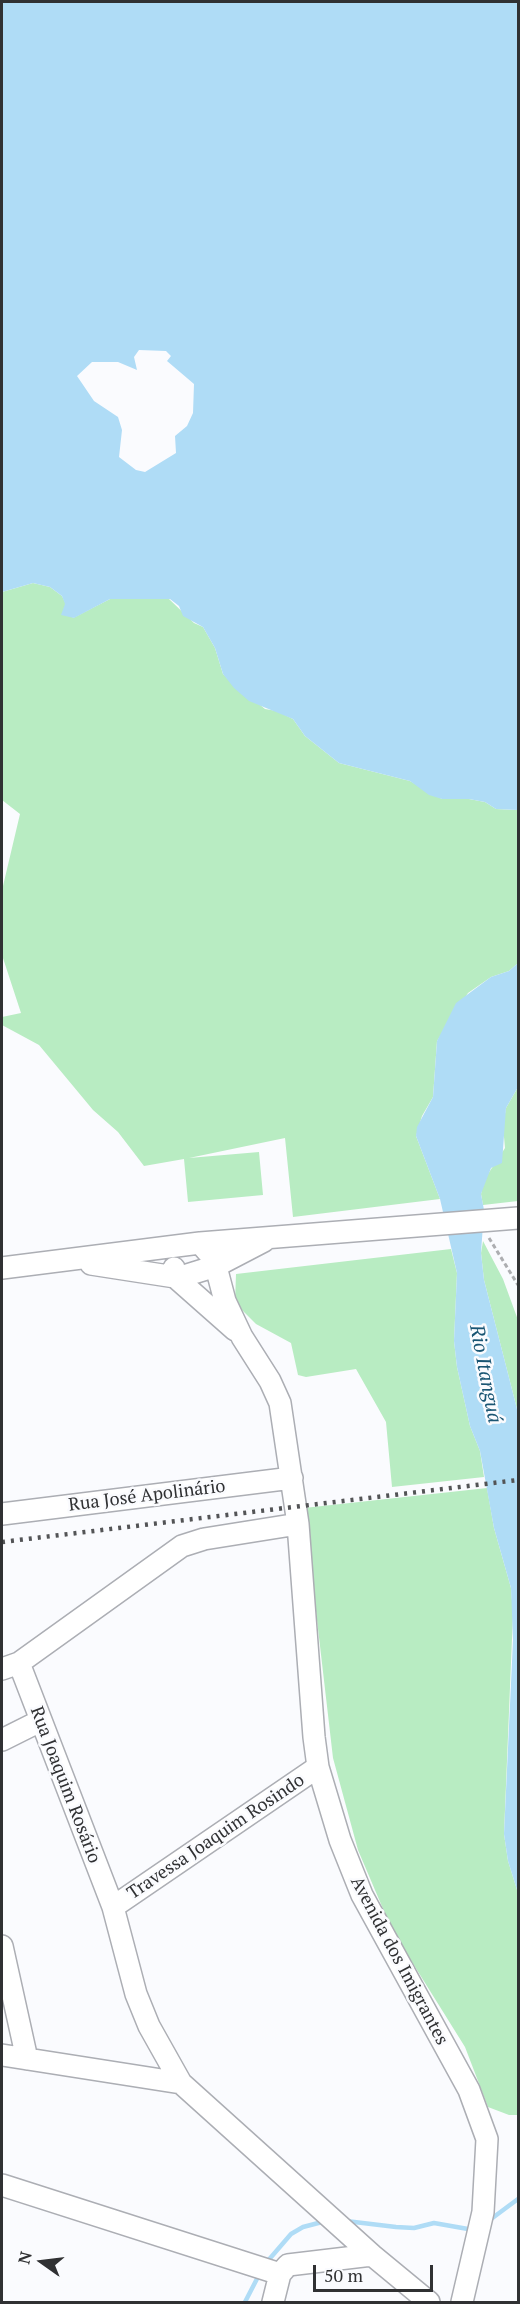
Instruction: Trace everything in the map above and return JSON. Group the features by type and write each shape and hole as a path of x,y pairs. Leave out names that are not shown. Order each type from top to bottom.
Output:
{"street":[{"path":"2,1268 190,1245 273,1237 422,1228 519,1218"},
{"path":"65,1260 175,1276 201,1272 273,1237"},
{"path":"175,1276 175,1260 190,1245"},
{"name":"Avenida dos Imigrantes","path":"190,1245 211,1254 216,1266 219,1286 242,1337 270,1381 280,1403 298,1524 309,1701 318,1767 340,1840 362,1895 469,2090 483,2122 488,2146 486,2190 462,2302"},
{"name":"Avenida dos Imigrantes","path":"175,1276 242,1337"},
{"name":"Rua José Apolinário","path":"2,1514 292,1478"},
{"path":"10,1666 182,1546 204,1539 298,1524"},
{"name":"Rua Joaquim Rosário","path":"10,1666 40,1721 113,1907 136,1994 149,2026 181,2083"},
{"path":"2,1740 40,1721"},
{"name":"Travessa Joaquim Rosindo","path":"113,1907 318,1767"},
{"path":"2,1946 27,2059"},
{"path":"2,2055 181,2083 372,2255 429,2302"},
{"path":"2,2185 280,2274"},
{"path":"273,2302 283,2269 294,2264 372,2255"}],"path":[{"path":"490,1221 489,1240 519,1285"}],"green space":[{"path":"33,583 50,587 62,596 73,618 110,599 169,599 194,623 203,627 215,648 223,674 265,709 277,711 293,719 305,736 339,763 410,781 442,799 469,799 485,802 496,809 518,810 518,963 509,971 491,977 468,993 437,1041 433,1097 422,1116 416,1136 440,1199 293,1217 285,1138 189,1158 259,1152 263,1195 188,1202 184,1159 144,1166 118,1132 93,1110 39,1045 2,1025 2,1017 21,1013 2,955 3,886 20,814 2,800 2,592"},
{"path":"518,1087 518,1201 483,1205 481,1194 484,1180 505,1148 503,1126 506,1108"},
{"path":"483,1241 503,1279 518,1320 518,1413 484,1280 481,1253"},
{"path":"451,1249 457,1273 454,1341 457,1367 470,1426 480,1451 484,1477 392,1487 386,1422 356,1369 306,1377 298,1375 291,1343 256,1324 235,1303 236,1274"},
{"path":"487,1488 494,1528 511,1588 513,1614 504,1834 508,1861 518,1893 518,2115 509,2115 488,2107 465,2047 392,1930 358,1850 333,1758 304,1508"}],"water":[{"path":"2,2 518,2 518,810 496,809 485,802 469,799 442,799 429,795 410,781 339,763 305,736 293,719 249,701 234,688 223,674 215,648 203,627 183,616 179,606 170,599 110,599 74,618 61,615 65,604 62,596 50,587 33,583 2,592","holes":["139,350 166,351 171,356 167,361 194,384 193,413 187,426 175,436 176,453 145,472 136,470 119,457 122,430 118,417 94,401 77,376 92,362 118,362 137,370 134,357"]},
{"name":"Rio Itanguá","path":"518,963 518,1087 506,1108 502,1163 491,1168 481,1194 484,1210 481,1253 484,1280 518,1413 518,1893 508,1861 504,1834 513,1640 511,1588 494,1528 480,1451 470,1426 457,1367 454,1341 457,1273 440,1199 416,1136 417,1127 433,1097 437,1041 456,1003 491,977 509,971"}],"waterway":[{"path":"487,2222 518,2199"},
{"path":"266,2263 291,2234 303,2227 326,2221"},
{"path":"346,2221 414,2228 434,2223 468,2229 473,2227"},
{"path":"245,2302 260,2273"}],"railway":[{"path":"2,1542 518,1480"}]}
